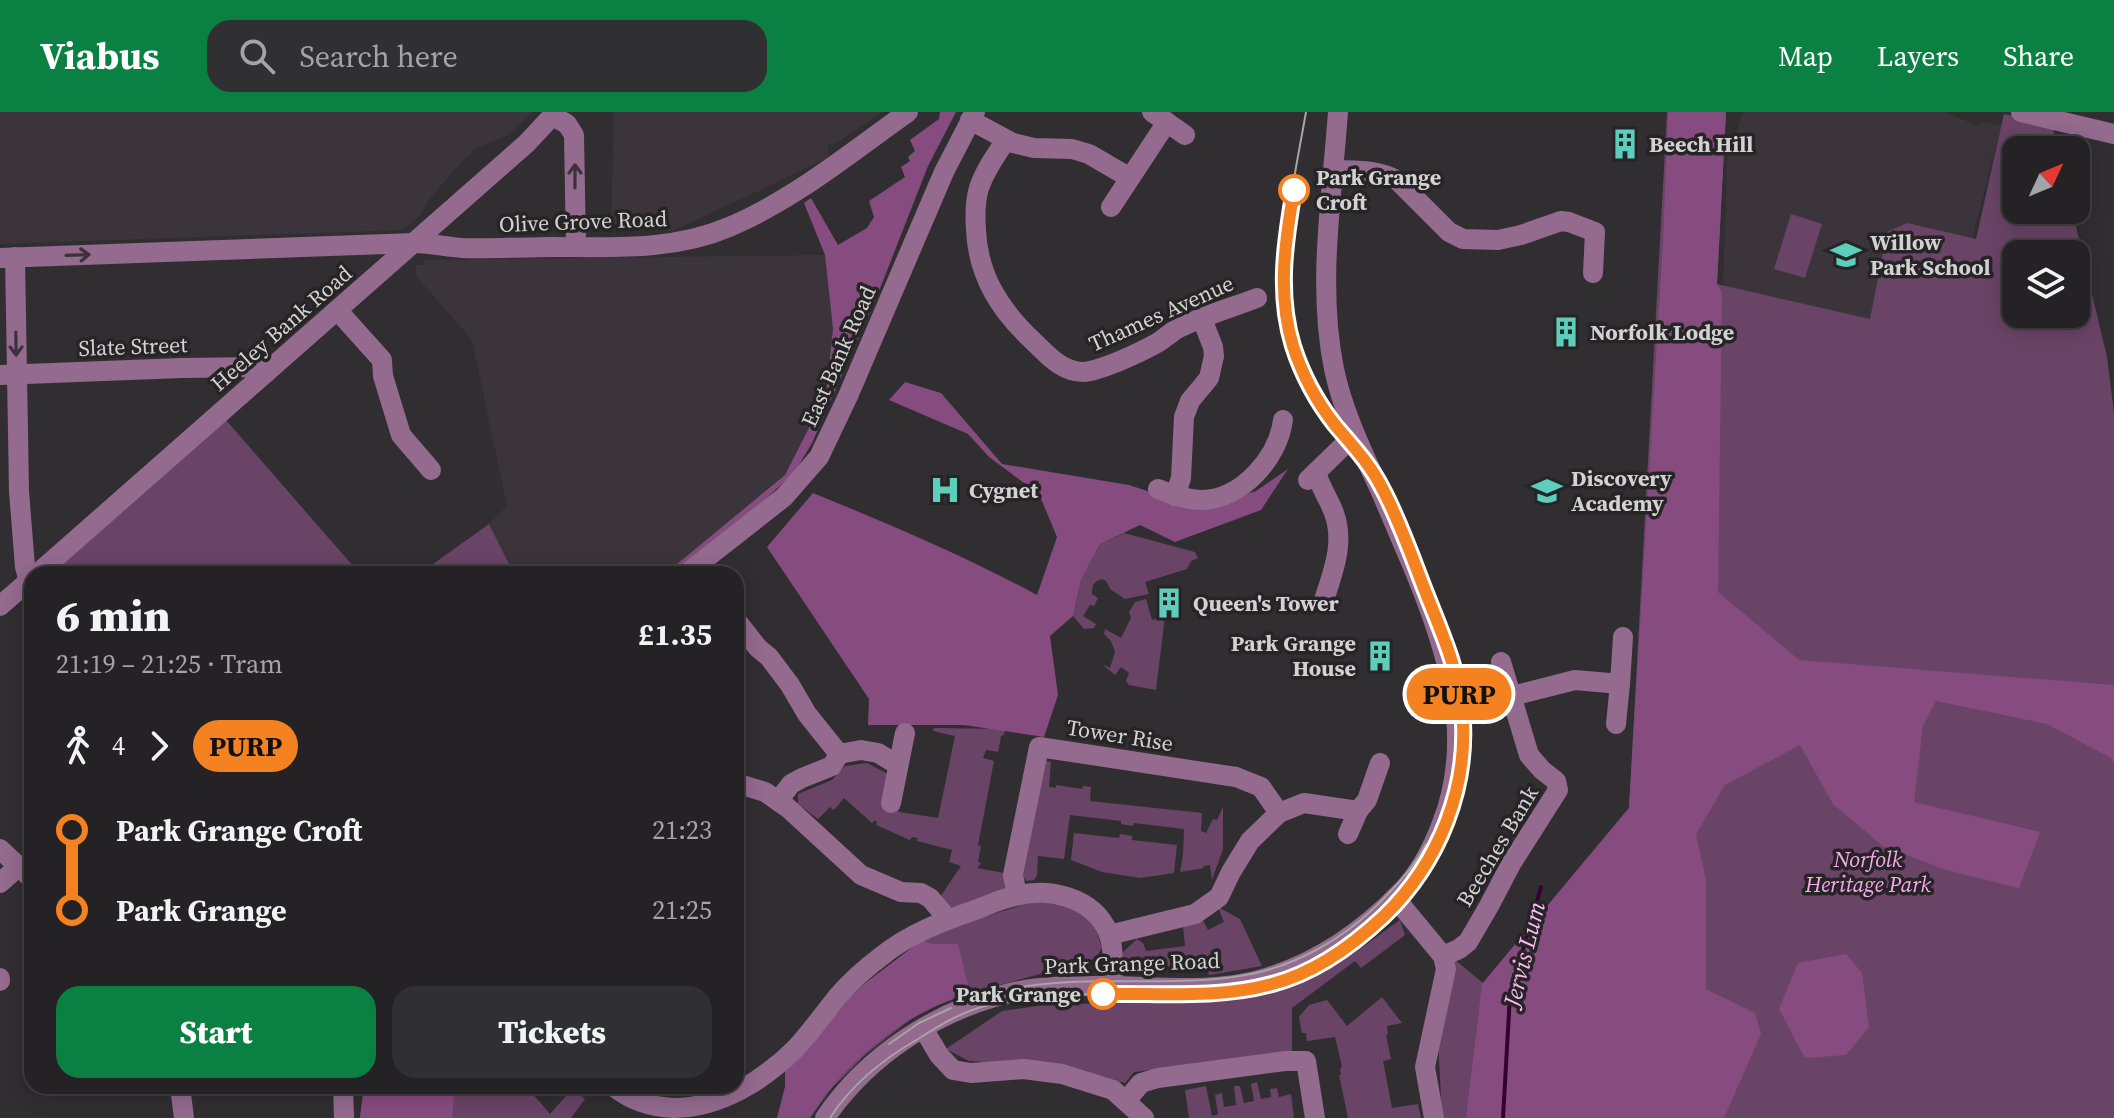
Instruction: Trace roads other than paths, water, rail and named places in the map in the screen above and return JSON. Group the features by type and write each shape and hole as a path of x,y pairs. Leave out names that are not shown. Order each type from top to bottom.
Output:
{"street":[{"name":"Olive Grove Road","path":"8,257 414,243 464,248 656,246 727,228 783,200 908,112"},
{"name":"Park Grange Road","path":"825,1118 852,1085 890,1050 949,1013 1012,992 1062,987 1206,988 1265,979 1316,958 1355,933 1409,884 1424,861 1445,817 1455,781 1459,731 1451,678 1439,632 1356,437 1336,375 1327,314 1326,277 1338,112"},
{"path":"2021,112 2114,134"},
{"path":"555,114 574,135 576,247"},
{"name":"Heeley Bank Road","path":"46,566 338,311 527,143 555,114"},
{"path":"972,116 1006,140 1034,148 1072,149 1089,154 1130,178"},
{"name":"East Bank Road","path":"701,566 784,497 819,457 944,172 972,116"},
{"path":"1111,207 1130,178 1160,117 1185,135"},
{"name":"Thames Avenue","path":"1006,140 986,172 975,208 977,244 987,282 1008,316 1068,370 1083,372 1101,368 1156,344 1177,329 1257,298"},
{"path":"1334,170 1388,175 1398,181 1449,232 1463,239 1498,240 1561,221 1595,232 1593,273"},
{"path":"363,244 379,252 383,259 380,273"},
{"path":"8,257 9,492 25,566"},
{"path":"338,311 382,360 383,376 401,435 431,470"},
{"path":"1202,319 1214,356 1209,378 1190,401 1184,417 1181,478 1167,492 1206,500 1236,489 1257,473 1270,455 1276,428"},
{"name":"Slate Street","path":"8,375 243,367 259,367 266,373"},
{"path":"1324,600 1338,553 1335,515 1312,476 1356,437"},
{"name":"Heeley Bank Road","path":"0,606 24,585"},
{"path":"744,630 769,657 807,714 839,754"},
{"path":"1616,724 1623,637"},
{"name":"Beeches Bank","path":"1443,956 1468,942 1511,864 1558,790 1556,781 1529,755 1501,662"},
{"path":"1512,696 1575,680 1620,684"},
{"path":"891,803 905,733"},
{"name":"Tower Rise","path":"1017,895 1013,875 1039,747 1236,777 1261,787 1279,813"},
{"path":"778,801 791,784 832,766 839,754 861,750 878,753 898,765"},
{"path":"1348,834 1358,811 1367,800 1380,763"},
{"path":"744,785 765,792 778,801 861,875 901,892 921,893 930,898 948,919"},
{"path":"1109,935 1195,914 1219,897 1250,841 1279,813 1304,803 1358,811"},
{"path":"0,849 24,872"},
{"path":"0,883 24,873"},
{"path":"744,1088 796,1048 840,993 884,954 948,919 1017,895 1047,893 1069,897 1090,908 1103,922 1109,935 1113,986"},
{"path":"1395,898 1443,956 1446,969 1425,1067 1434,1118"},
{"path":"923,1028 939,1055 953,1070 971,1073 1024,1069 1062,1074 1113,1090 1144,1118"},
{"path":"1126,1101 1141,1083 1158,1078 1306,1061 1315,1118"},
{"path":"181,1094 184,1118"},
{"path":"343,1094 344,1118"},
{"path":"625,1094 639,1103 657,1107 691,1108 730,1094"}],"waterway":[{"name":"Jervis Lum","path":"1503,1118 1510,995 1541,887"}],"tram line":[{"path":"830,1118 848,1094 881,1064 940,1026 978,1008 1014,999 1051,995 1164,996 1238,992 1304,973 1345,948 1395,904 1417,880 1439,841 1455,795 1463,748 1461,703 1446,645 1386,496 1314,393 1292,341 1284,284 1285,255 1291,197 1306,112"},
{"name":"PURP","path":"1103,994 1217,994 1263,987 1295,976 1332,957 1370,929 1417,879 1434,851 1458,785 1462,706 1441,632 1383,488 1325,411 1302,370 1292,343 1285,306 1283,263 1294,190"},
{"path":"1001,991 1064,982 1193,981 1272,969 1318,949 1360,921 1402,879 1426,844"},
{"path":"889,1044 919,1023 951,1008"}],"place":[{"name":"Beech Hill","path":"1625,144"},
{"name":"Park Grange Croft","path":"1294,190"},
{"name":"Willow Park School","path":"1846,255"},
{"name":"Norfolk Lodge","path":"1566,332"},
{"name":"Cygnet","path":"945,490"},
{"name":"Discovery Academy","path":"1547,491"},
{"name":"Queen's Tower","path":"1169,603"},
{"name":"Park Grange House","path":"1380,656"},
{"name":"Park Grange","path":"1103,994"}],"park label":[{"name":"Norfolk Heritage Park","path":"1868,872"}]}
